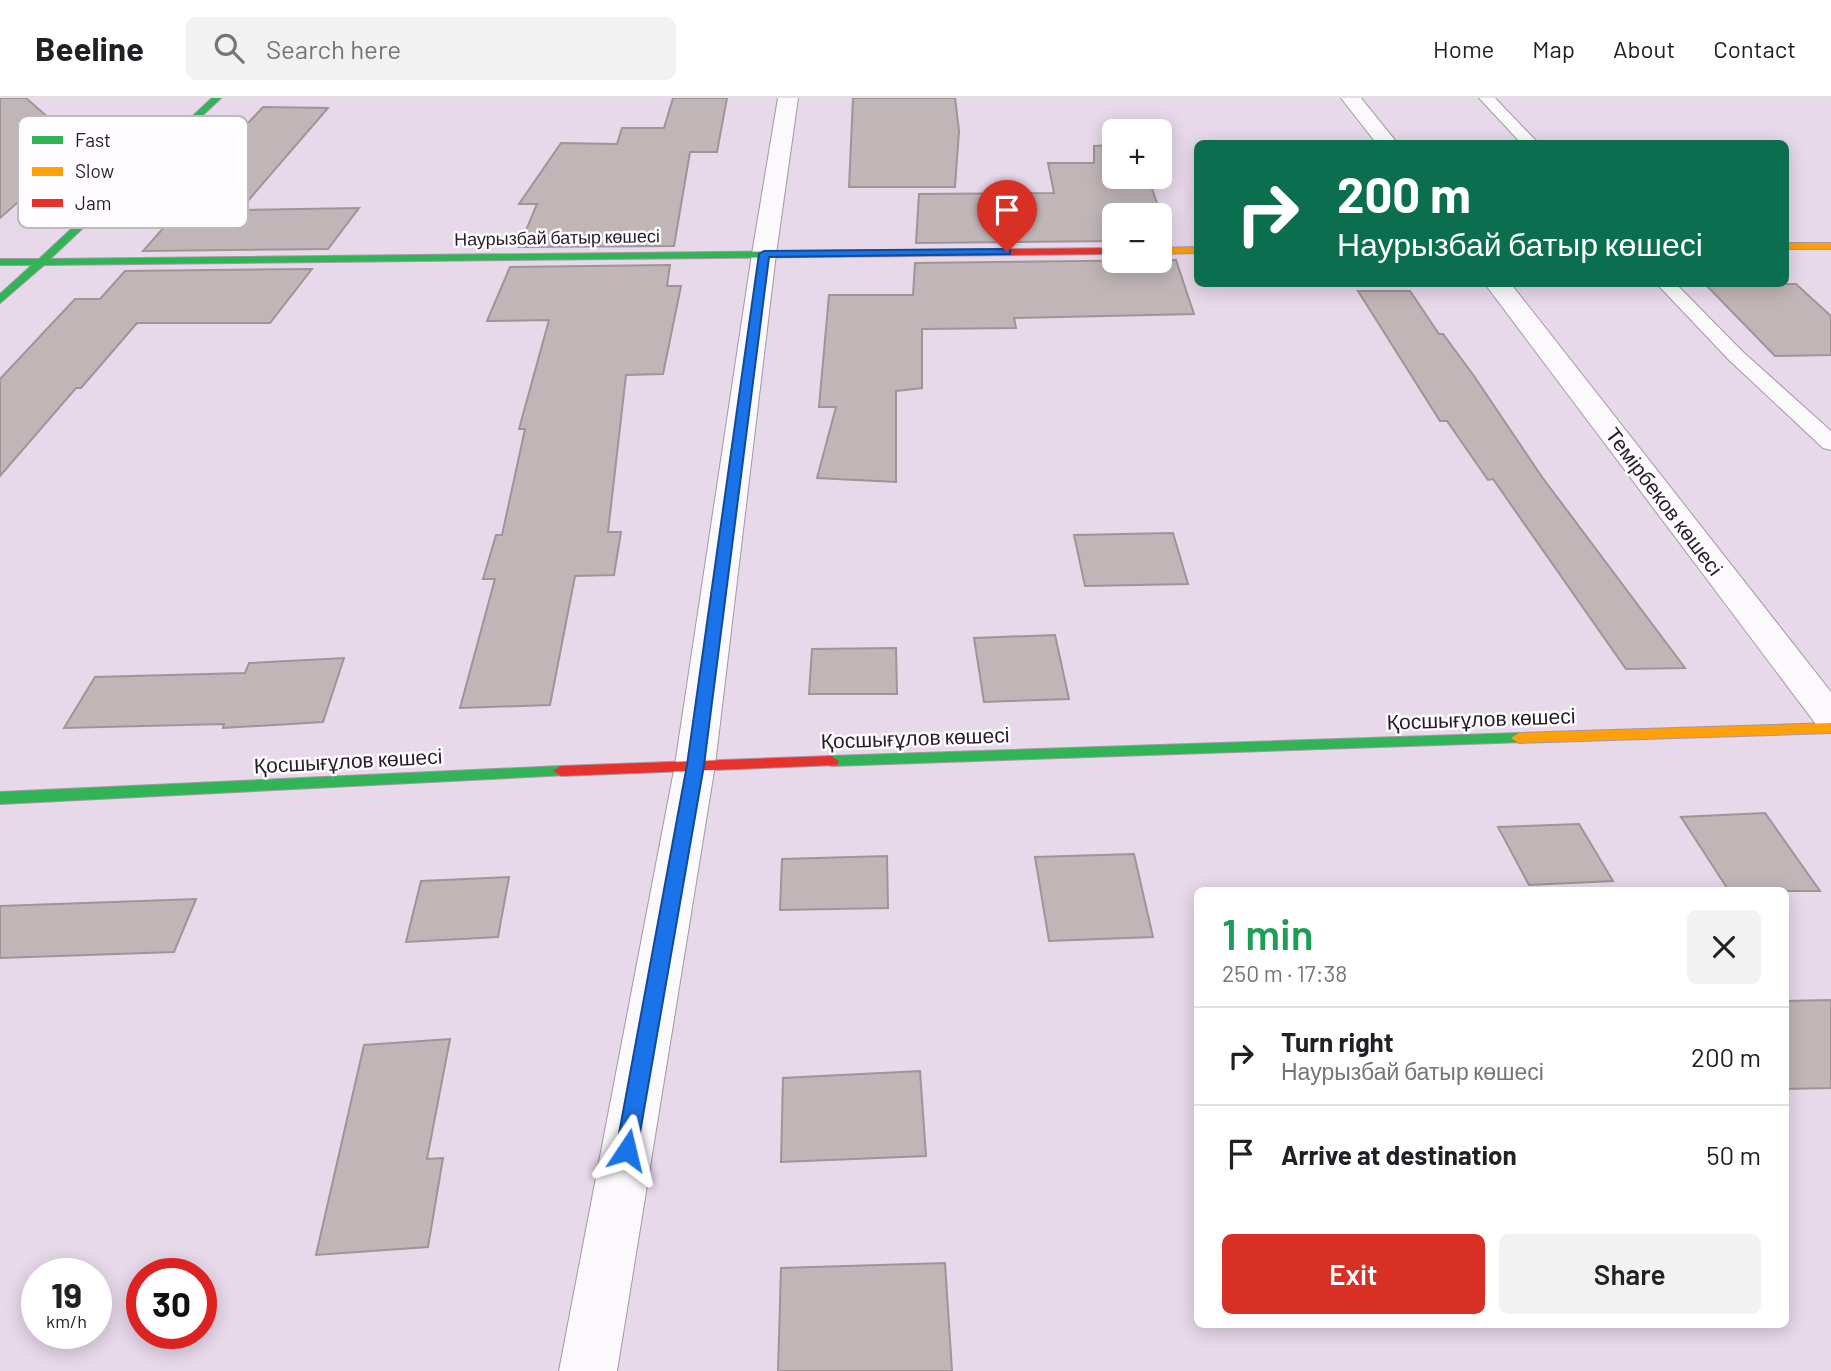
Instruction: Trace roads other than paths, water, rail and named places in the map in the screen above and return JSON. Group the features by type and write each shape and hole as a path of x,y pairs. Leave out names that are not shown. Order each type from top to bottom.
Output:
{"street":[{"path":"198,116 217,98"},
{"path":"588,1371 695,765 764,254 788,98"},
{"path":"1351,98 1385,140"},
{"path":"0,300 78,228"},
{"path":"1789,246 1831,246"},
{"path":"1172,251 1194,250"},
{"name":"Наурызбай батыр көшесі","path":"0,262 1102,251"},
{"name":"Темірбеков көшесі","path":"1500,287 1831,718"},
{"name":"Қосшығұлов көшесі","path":"0,798 695,765 1831,728"}],"lane":[{"path":"1487,98 1527,140"},
{"path":"1669,287 1736,356 1831,443"}]}
